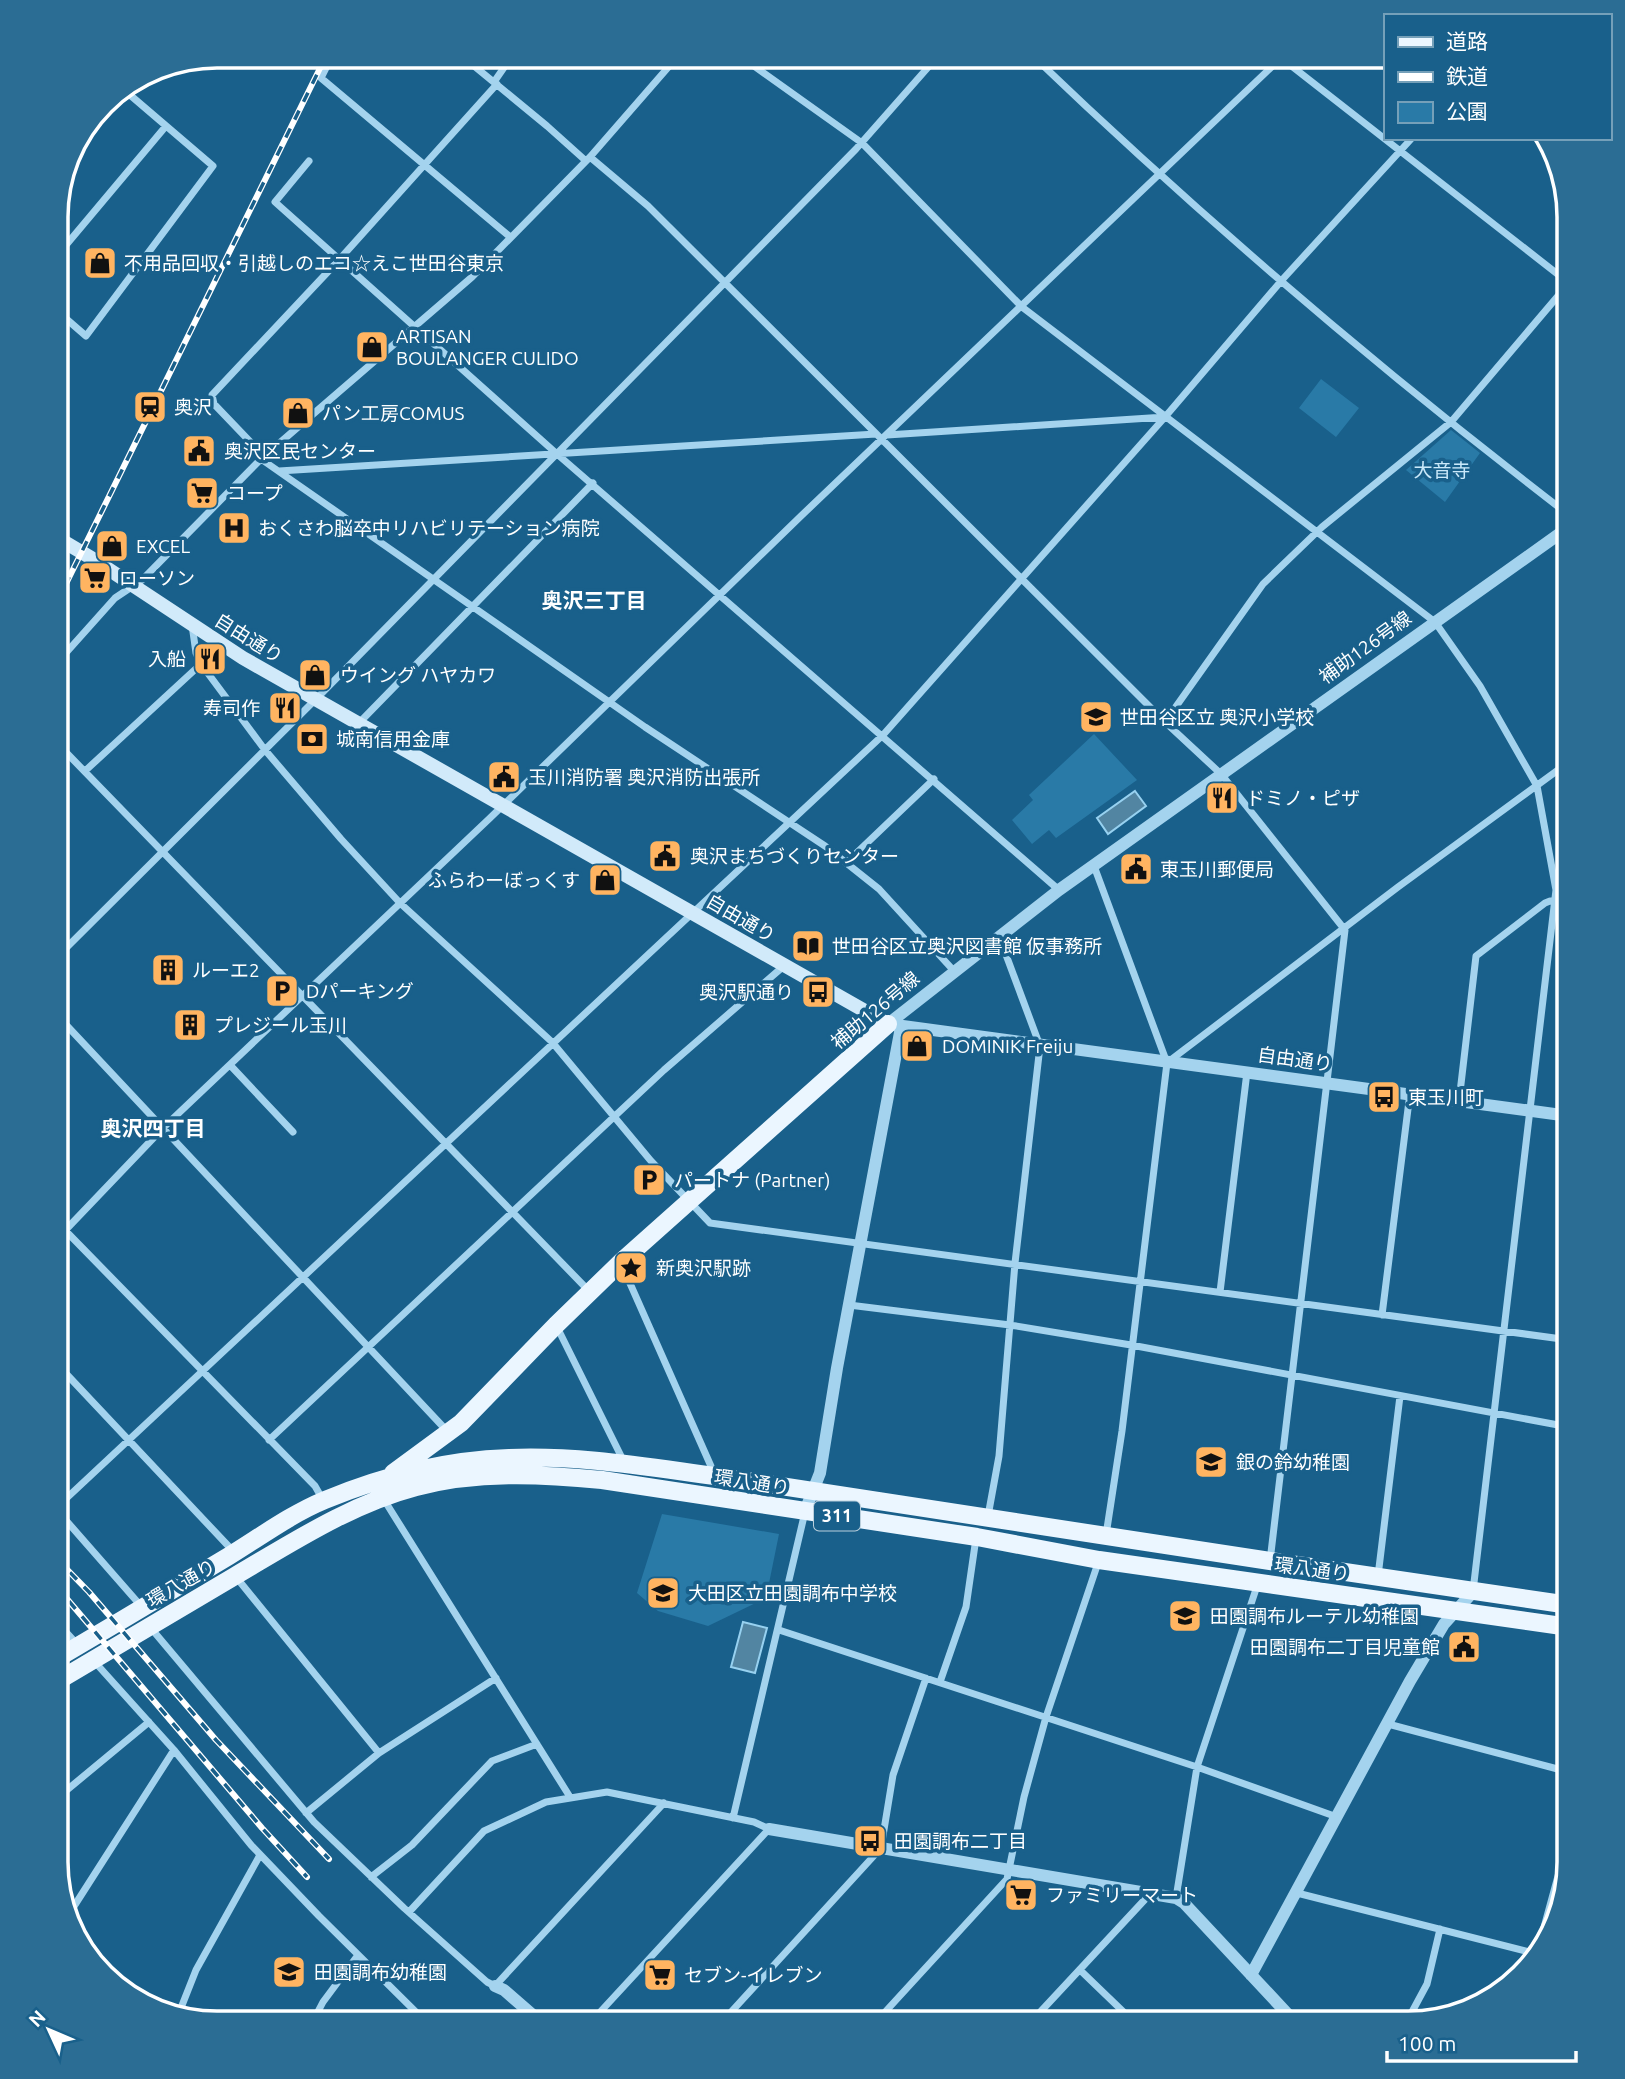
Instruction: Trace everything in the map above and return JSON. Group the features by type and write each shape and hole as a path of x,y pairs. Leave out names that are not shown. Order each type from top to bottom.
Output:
{"main road":[{"name":"自由通り","path":"69,545 243,658 894,1026"},
{"name":"補助126号線","path":"387,1478 461,1423 621,1262 688,1201 894,1026"},
{"name":"環八通り","path":"68,1652 323,1500 387,1478 451,1464 507,1458 625,1464 715,1476 1557,1603"},
{"name":"環八通り","path":"68,1675 314,1529 383,1497 460,1479 517,1475 560,1476 805,1511 977,1537 1099,1560 1557,1625"}],"street":[{"path":"326,68 321,78 509,236"},
{"path":"477,68 648,206 723,284 882,436 1220,774 1345,930 1270,1561"},
{"path":"504,68 495,83 426,164 212,395 214,404 259,452 261,459 645,727 790,822 846,863 879,889 954,971"},
{"path":"69,650 115,598 142,580 261,459 386,354 413,327 472,277 509,236 588,159 667,68"},
{"path":"757,68 862,143 1022,307 1436,622 1480,686 1537,786 1556,890 1473,1592 1444,1624 1251,1975"},
{"path":"69,946 316,699 862,143 927,69"},
{"path":"1047,69 1160,175 1282,281 1451,422 1557,506"},
{"path":"68,1225 163,1128 503,806 882,436 1022,307 1270,69"},
{"path":"1297,69 1384,139"},
{"path":"69,321 86,336 213,166 130,96"},
{"path":"69,242 166,126"},
{"path":"1385,140 1557,274"},
{"path":"68,1497 201,1370 883,735 1282,281 1410,140"},
{"path":"309,161 275,202 556,454 1059,890"},
{"path":"1166,722 1264,584 1318,532 1451,422 1557,297"},
{"path":"278,471 1165,417"},
{"path":"358,724 593,484"},
{"name":"補助126号線","path":"894,1026 954,971 1059,890 1557,536"},
{"path":"192,625 196,653 201,664 265,750 341,839 400,903 552,1042 614,1117 710,1223 1557,1338"},
{"path":"85,771 201,664"},
{"path":"69,755 590,1292"},
{"path":"1167,1062 1345,930 1398,887 1557,771"},
{"path":"846,863 934,779"},
{"path":"1094,866 1167,1062 1122,1431 1106,1536"},
{"path":"1458,1101 1476,956 1545,903 1557,898"},
{"path":"987,1518 999,1456 1015,1263 1040,1046 999,935"},
{"path":"269,1440 664,1070 785,965"},
{"path":"733,1818 805,1511 815,1490 860,1244 894,1026"},
{"name":"自由通り","path":"894,1026 1557,1114"},
{"path":"69,1027 448,1432"},
{"path":"230,1065 293,1132"},
{"path":"1220,1292 1247,1072"},
{"path":"1382,1315 1410,1093"},
{"path":"68,1234 315,1486 323,1500"},
{"path":"621,1262 715,1476"},
{"path":"849,1305 1010,1325 1131,1345 1557,1425"},
{"path":"556,1325 625,1464"},
{"path":"68,1376 235,1552"},
{"path":"1378,1577 1400,1396"},
{"path":"383,1497 570,1797"},
{"path":"68,1523 143,1608"},
{"path":"940,1682 966,1606 977,1537"},
{"path":"886,2011 1005,1883 1024,1797 1046,1717 1099,1560"},
{"path":"235,1576 379,1753"},
{"path":"1176,1899 1198,1768 1259,1583"},
{"path":"68,1630 85,1642"},
{"path":"143,1630 306,1813 371,1877 487,1982 504,1990 528,2011"},
{"path":"779,1630 1046,1717 1337,1817"},
{"path":"99,1656 149,1722 260,1855 415,2011"},
{"path":"306,1813 379,1753 496,1678"},
{"path":"733,2011 881,1848 893,1775 926,1678"},
{"path":"68,1789 149,1722"},
{"path":"1388,1724 1557,1769"},
{"path":"371,1877 412,1845 492,1761 537,1744"},
{"path":"73,1901 174,1750"},
{"path":"409,1912 484,1831 546,1802 607,1792 754,1822 769,1829 1176,1899 1184,1903 1285,2011"},
{"path":"495,1986 664,1803"},
{"path":"601,2011 769,1829"},
{"path":"182,2006 196,1970 260,1855"},
{"path":"1297,1893 1528,1951"},
{"path":"1041,2011 1150,1894"},
{"path":"1413,2011 1427,1984 1440,1929"},
{"path":"318,2011 358,1955"},
{"path":"1080,1970 1123,2011"}],"green space":[{"path":"1321,379 1359,408 1336,437 1299,408"},
{"name":"大音寺","path":"1451,430 1480,453 1445,502 1406,470"},
{"path":"1094,734 1137,780 1056,838 1049,830 1032,844 1012,820 1033,800 1029,795"},
{"path":"662,1514 779,1534 766,1598 708,1626 658,1611 637,1593"}],"shaded area":[{"path":"1135,791 1146,806 1108,834 1097,818"},
{"path":"743,1622 767,1628 755,1673 731,1667"}],"railway":[{"path":"69,578 320,68"},
{"path":"68,1571 216,1740 329,1859"},
{"path":"68,1600 307,1877"}],"place":[{"name":"不用品回収・引越しのエコ☆えこ世田谷東京","path":"100,263"},
{"name":"ARTISAN BOULANGER CULIDO","path":"372,347"},
{"name":"奥沢","path":"150,407"},
{"name":"パン工房COMUS","path":"298,413"},
{"name":"奥沢区民センター","path":"199,451"},
{"name":"コープ","path":"202,493"},
{"name":"おくさわ脳卒中リハビリテーション病院","path":"234,528"},
{"name":"EXCEL","path":"112,546"},
{"name":"ローソン","path":"95,578"},
{"name":"入船","path":"210,659"},
{"name":"ウイング ハヤカワ","path":"315,675"},
{"name":"寿司作","path":"285,708"},
{"name":"世田谷区立 奥沢小学校","path":"1096,717"},
{"name":"城南信用金庫","path":"312,739"},
{"name":"玉川消防署 奥沢消防出張所","path":"504,777"},
{"name":"ドミノ・ピザ","path":"1222,798"},
{"name":"奥沢まちづくりセンター","path":"665,856"},
{"name":"東玉川郵便局","path":"1136,869"},
{"name":"ふらわーぼっくす","path":"605,880"},
{"name":"世田谷区立奥沢図書館 仮事務所","path":"808,946"},
{"name":"ルーエ2","path":"168,970"},
{"name":"Dパーキング","path":"282,991"},
{"name":"奥沢駅通り","path":"818,992"},
{"name":"プレジール玉川","path":"190,1025"},
{"name":"DOMINIK Freiju","path":"917,1046"},
{"name":"東玉川町","path":"1384,1097"},
{"name":"パートナ (Partner)","path":"649,1180"},
{"name":"新奥沢駅跡","path":"631,1268"},
{"name":"銀の鈴幼稚園","path":"1211,1462"},
{"name":"大田区立田園調布中学校","path":"663,1593"},
{"name":"田園調布ルーテル幼稚園","path":"1185,1616"},
{"name":"田園調布二丁目児童館","path":"1464,1647"},
{"name":"田園調布二丁目","path":"870,1841"},
{"name":"ファミリーマート","path":"1021,1895"},
{"name":"田園調布幼稚園","path":"289,1972"},
{"name":"セブン-イレブン","path":"660,1975"}],"district":[{"name":"奥沢三丁目","path":"594,601"},
{"name":"奥沢四丁目","path":"153,1129"}]}
